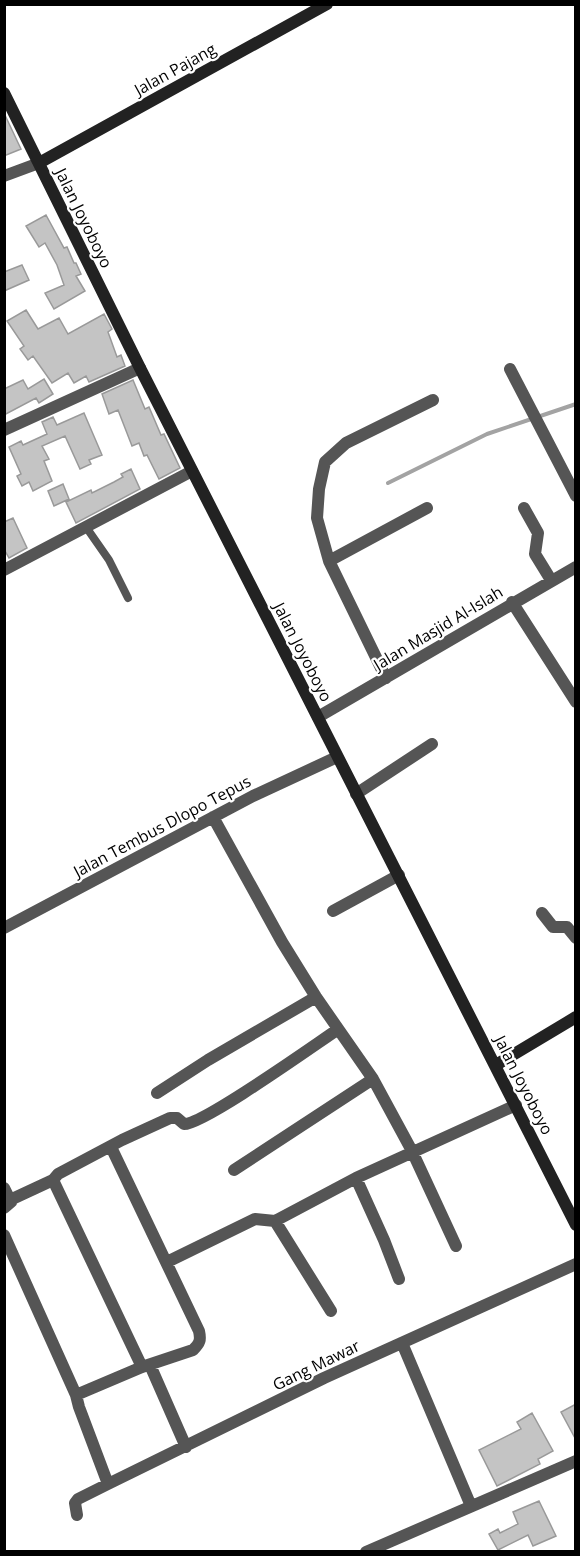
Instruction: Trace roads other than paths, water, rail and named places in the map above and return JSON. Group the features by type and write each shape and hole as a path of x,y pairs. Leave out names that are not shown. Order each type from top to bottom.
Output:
{"main road":[{"name":"Jalan Pajang","path":"39,163 327,4"},
{"name":"Jalan Joyoboyo","path":"4,93 192,471 576,1225"},
{"path":"496,1065 576,1017"}],"street":[{"path":"4,176 39,163"},
{"path":"4,430 140,368"},
{"path":"510,369 576,496"},
{"path":"386,678 329,561 317,518 319,489 325,462 346,443 433,400"},
{"path":"4,570 192,471"},
{"path":"329,561 427,508"},
{"path":"524,508 538,533 536,554 551,580"},
{"name":"Jalan Masjid Al-Islah","path":"318,717 512,602 576,567"},
{"path":"512,602 576,702"},
{"path":"357,794 432,744"},
{"name":"Jalan Tembus Dlopo Tepus","path":"4,928 253,796 338,758"},
{"path":"213,817 282,942 337,1030 373,1079 412,1151 456,1246"},
{"path":"333,911 399,875"},
{"path":"542,913 553,927 567,927 576,938"},
{"path":"157,1093 208,1060 316,997"},
{"path":"4,1188 7,1204 111,1146 170,1118 177,1118 184,1124 190,1123 216,1109 337,1030"},
{"path":"234,1170 373,1079"},
{"path":"167,1263 255,1219 275,1221 412,1151 516,1105"},
{"path":"76,1395 146,1366 193,1350 201,1339 111,1146"},
{"path":"356,1178 399,1279"},
{"path":"53,1180 186,1447"},
{"path":"275,1221 331,1311"},
{"path":"4,1235 76,1395 108,1484"},
{"name":"Gang Mawar","path":"76,1509 108,1484 324,1378 576,1264"},
{"path":"402,1343 471,1506"},
{"path":"366,1551 576,1461"}],"lane":[{"path":"86,527 109,560 128,598"}],"waterway":[{"path":"388,483 487,434 576,404"}]}
